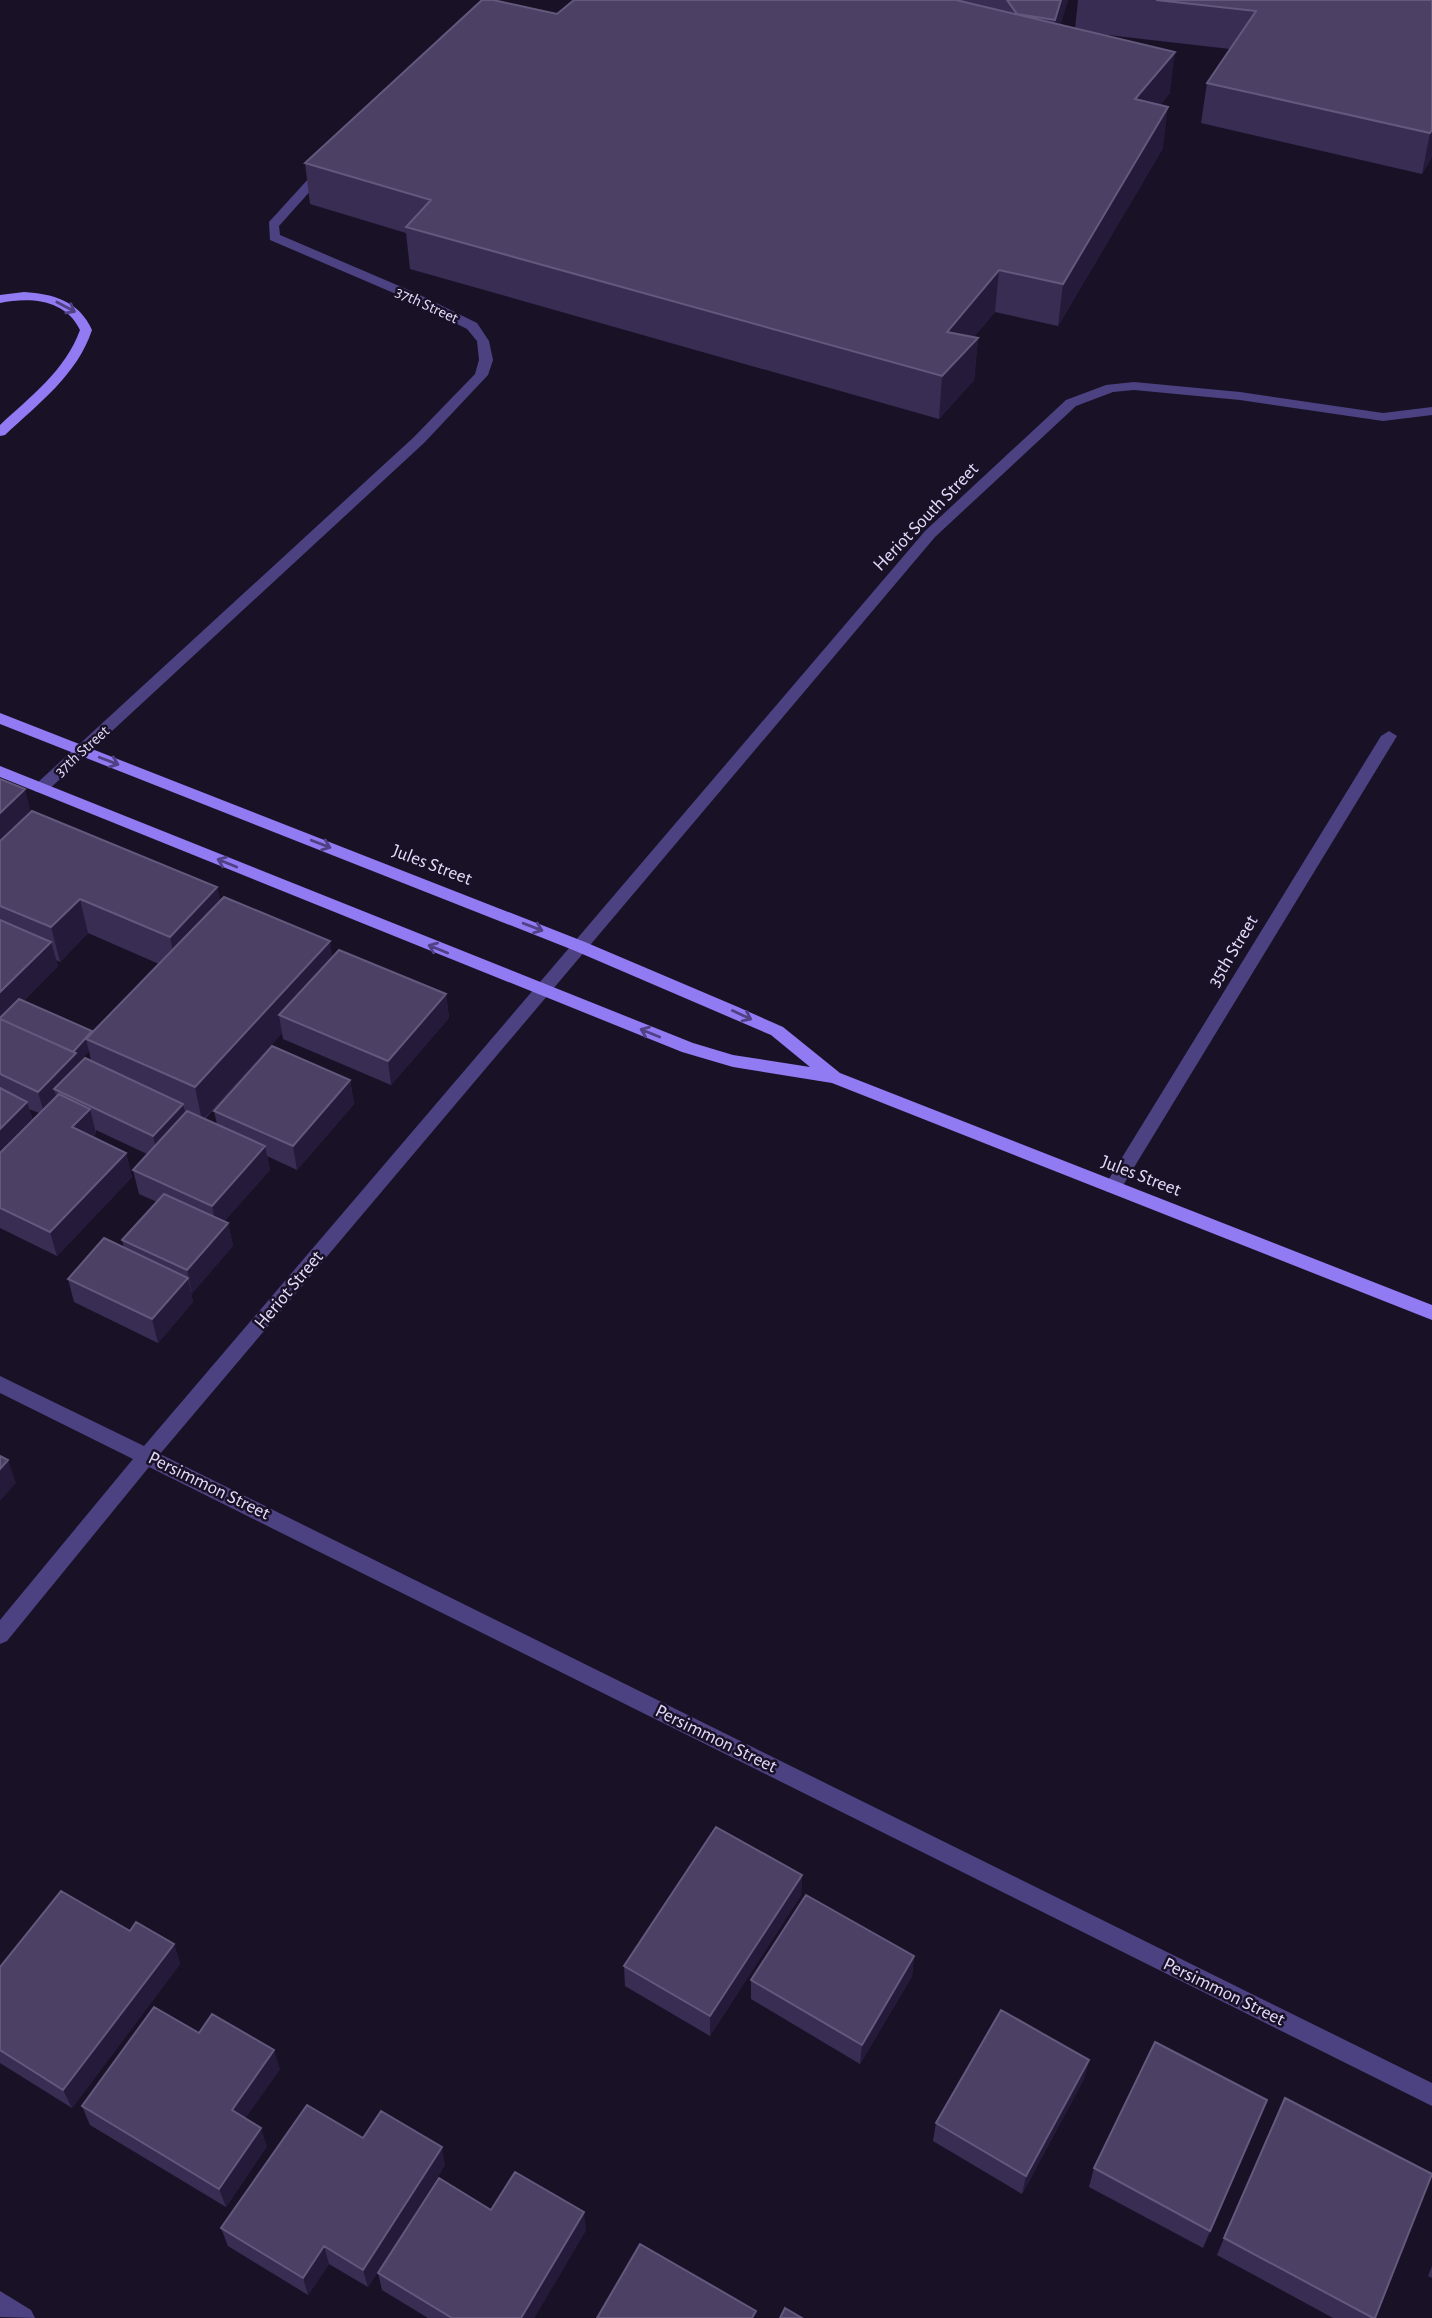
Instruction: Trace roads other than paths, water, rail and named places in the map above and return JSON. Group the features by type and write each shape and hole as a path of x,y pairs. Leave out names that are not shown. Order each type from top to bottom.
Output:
{"main road":[{"path":"0,299 25,296 56,301 77,313 86,330 77,354 68,366 0,432"},
{"name":"Jules Street","path":"0,718 579,946 777,1031 834,1077"},
{"name":"Jules Street","path":"0,771 543,991 710,1055 776,1069 834,1077 1432,1312"}],"street":[{"name":"37th Street","path":"41,788 409,449 481,375 486,360 483,341 472,326 414,297 274,237 273,225 332,162"},
{"name":"Heriot South Street","path":"579,946 930,534 1071,403 1111,388 1135,386 1240,396 1383,417 1432,411"},
{"name":"35th Street","path":"1113,1187 1389,736"},
{"name":"Heriot Street","path":"0,1635 148,1455 579,946"},
{"name":"Persimmon Street","path":"0,1384 148,1455 1432,2095"},
{"path":"0,2303 23,2318"}]}
